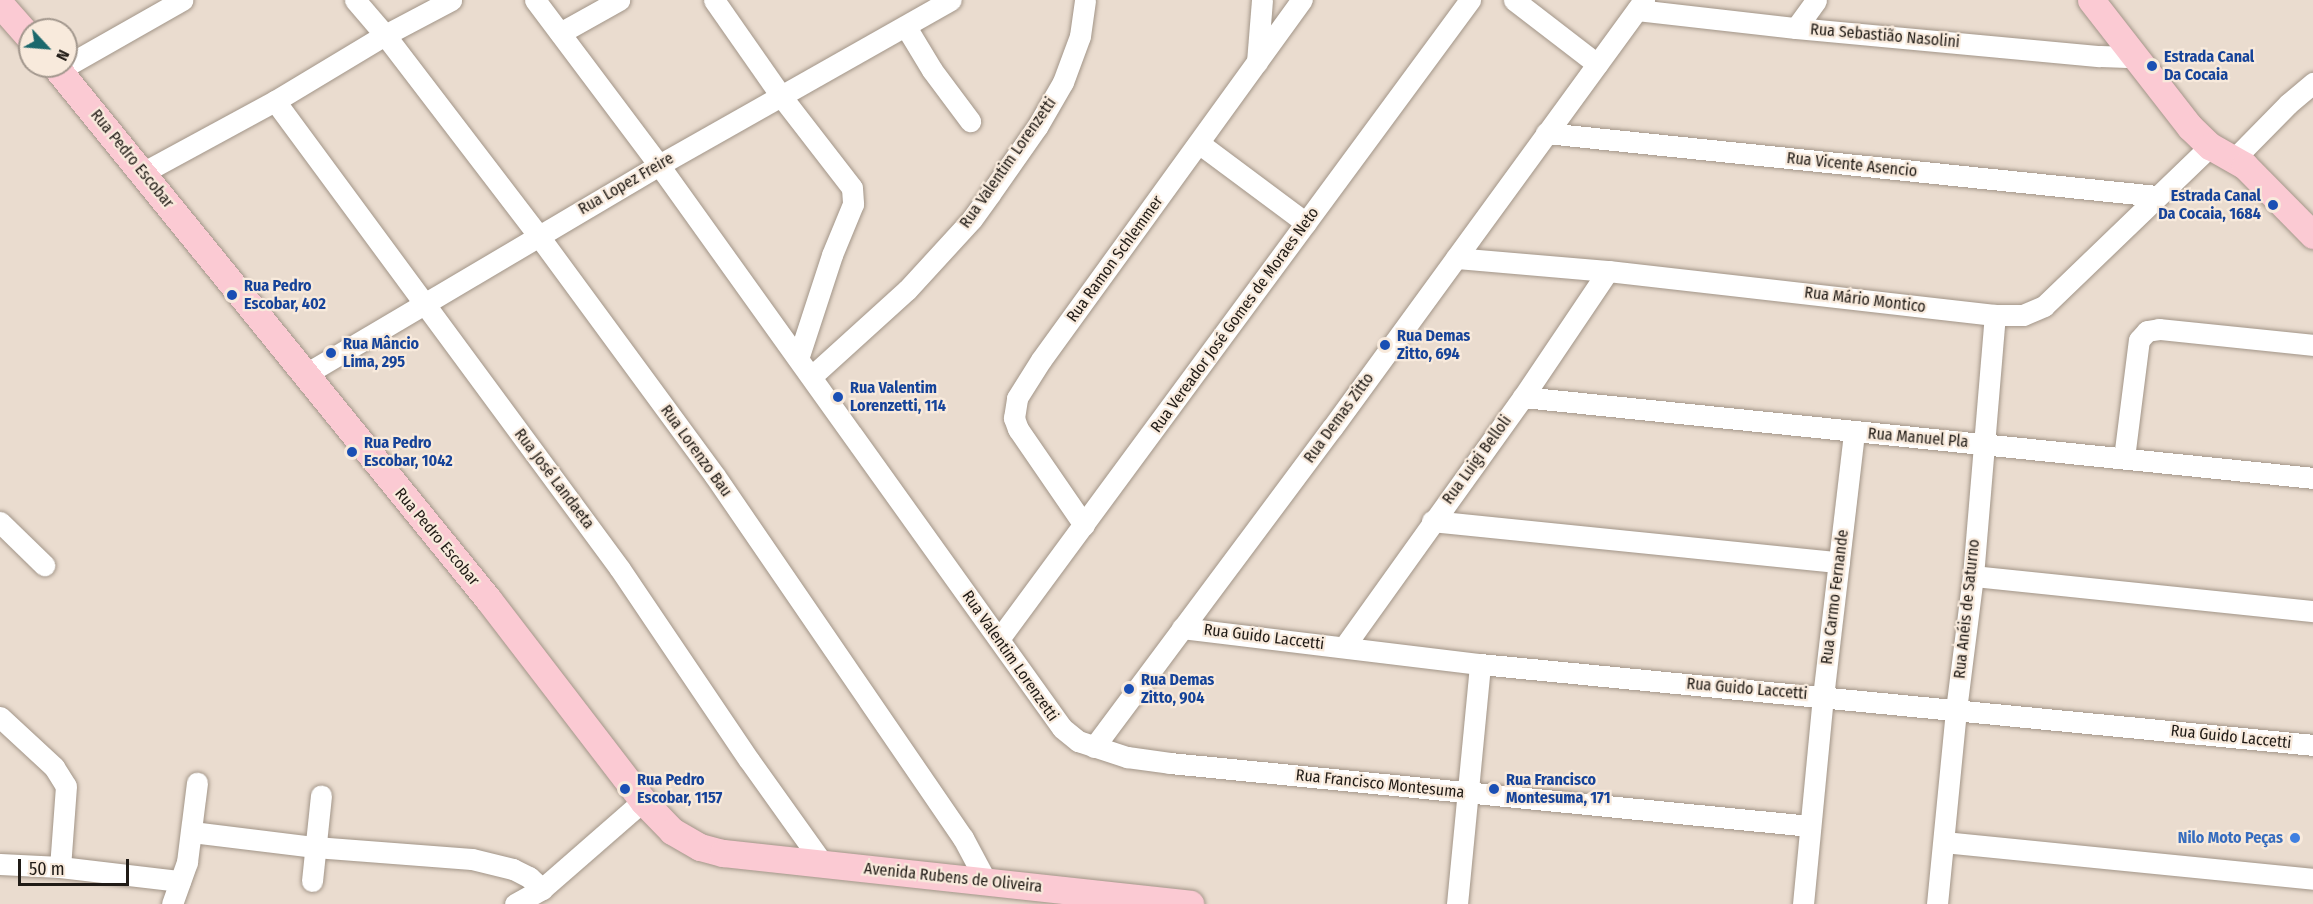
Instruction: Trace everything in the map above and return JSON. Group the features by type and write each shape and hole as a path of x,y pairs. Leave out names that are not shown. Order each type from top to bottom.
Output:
{"main road":[{"path":"2098,3 2134,57 2190,127 2210,146 2234,159 2308,224"},
{"path":"0,4 18,24"},
{"name":"Rua Pedro Escobar","path":"65,78 144,172 304,375 488,598 643,801 672,831 700,847 723,853 824,864"},
{"name":"Avenida Rubens de Oliveira","path":"824,864 1190,904"}],"street":[{"path":"78,57 182,0"},
{"name":"Rua Lorenzo Bau","path":"355,0 385,35 538,235 715,476 963,838 986,881"},
{"path":"144,172 275,101 385,35 451,0"},
{"name":"Rua Valentim Lorenzetti","path":"535,0 659,165 812,376 1062,728 1078,741 1094,747"},
{"path":"561,33 620,0"},
{"path":"714,0 782,96 847,180 854,196 798,359"},
{"name":"Rua Lopez Freire","path":"304,375 538,235 951,0"},
{"name":"Rua Valentim Lorenzetti","path":"812,376 907,290 972,219 1037,127 1063,82 1080,36 1086,0"},
{"path":"1256,64 1262,0"},
{"name":"Rua Ramon Schlemmer","path":"1084,525 1018,429 1014,418 1017,398 1054,342 1200,144 1302,0"},
{"name":"Rua Vereador José Gomes de Moraes Neto","path":"999,639 1470,0"},
{"path":"1514,0 1597,64"},
{"path":"1796,28 1816,0"},
{"name":"Rua Demas Zitto","path":"1094,747 1640,5"},
{"name":"Rua Sebastião Nasolini","path":"1640,5 1796,28 2100,56 2134,57"},
{"path":"906,27 926,61 970,121"},
{"path":"2234,159 2288,104 2313,83"},
{"name":"Rua José Landaeta","path":"275,101 620,569 749,760 824,864"},
{"name":"Rua Vicente Asencio","path":"1546,133 2157,196"},
{"path":"1200,144 1306,223"},
{"name":"Rua Mário Montico","path":"1456,258 1608,271 1995,315 2023,315 2043,306 2210,146"},
{"name":"Rua Luigi Belloli","path":"1344,646 1523,397 1608,271"},
{"name":"Rua Anéis de Saturno","path":"1937,904 1956,710 1973,576 1995,315"},
{"path":"2124,458 2139,340 2147,331 2159,329 2313,345"},
{"name":"Rua Manuel Pla","path":"1523,397 2313,478"},
{"name":"Rua Carmo Fernande","path":"1803,904 1823,697 1854,432"},
{"path":"1432,521 1839,562"},
{"path":"4,536 44,565"},
{"path":"1973,576 2313,611"},
{"name":"Rua Guido Laccetti","path":"1182,628 1480,664 2313,745"},
{"path":"1457,904 1480,664"},
{"path":"0,717 54,767 66,786 60,867"},
{"name":"Rua Francisco Montesuma","path":"1094,747 1127,757 1170,763 1466,794 1810,826"},
{"path":"172,904 192,832 196,783"},
{"path":"312,881 321,795"},
{"path":"515,904 542,896 643,801"},
{"path":"192,832 315,847 472,859 513,868 542,896"},
{"path":"1944,843 2313,879"},
{"path":"0,864 60,867 180,881"}],"place":[{"name":"Estrada Canal Da Cocaia","path":"2152,66"},
{"name":"Estrada Canal Da Cocaia, 1684","path":"2273,205"},
{"name":"Rua Pedro Escobar, 402","path":"232,295"},
{"name":"Rua Demas Zitto, 694","path":"1385,345"},
{"name":"Rua Mâncio Lima, 295","path":"331,353"},
{"name":"Rua Valentim Lorenzetti, 114","path":"838,397"},
{"name":"Rua Pedro Escobar, 1042","path":"352,452"},
{"name":"Rua Demas Zitto, 904","path":"1129,689"},
{"name":"Rua Pedro Escobar, 1157","path":"625,789"},
{"name":"Rua Francisco Montesuma, 171","path":"1494,789"},
{"name":"Nilo Moto Peças","path":"2295,838"}]}
